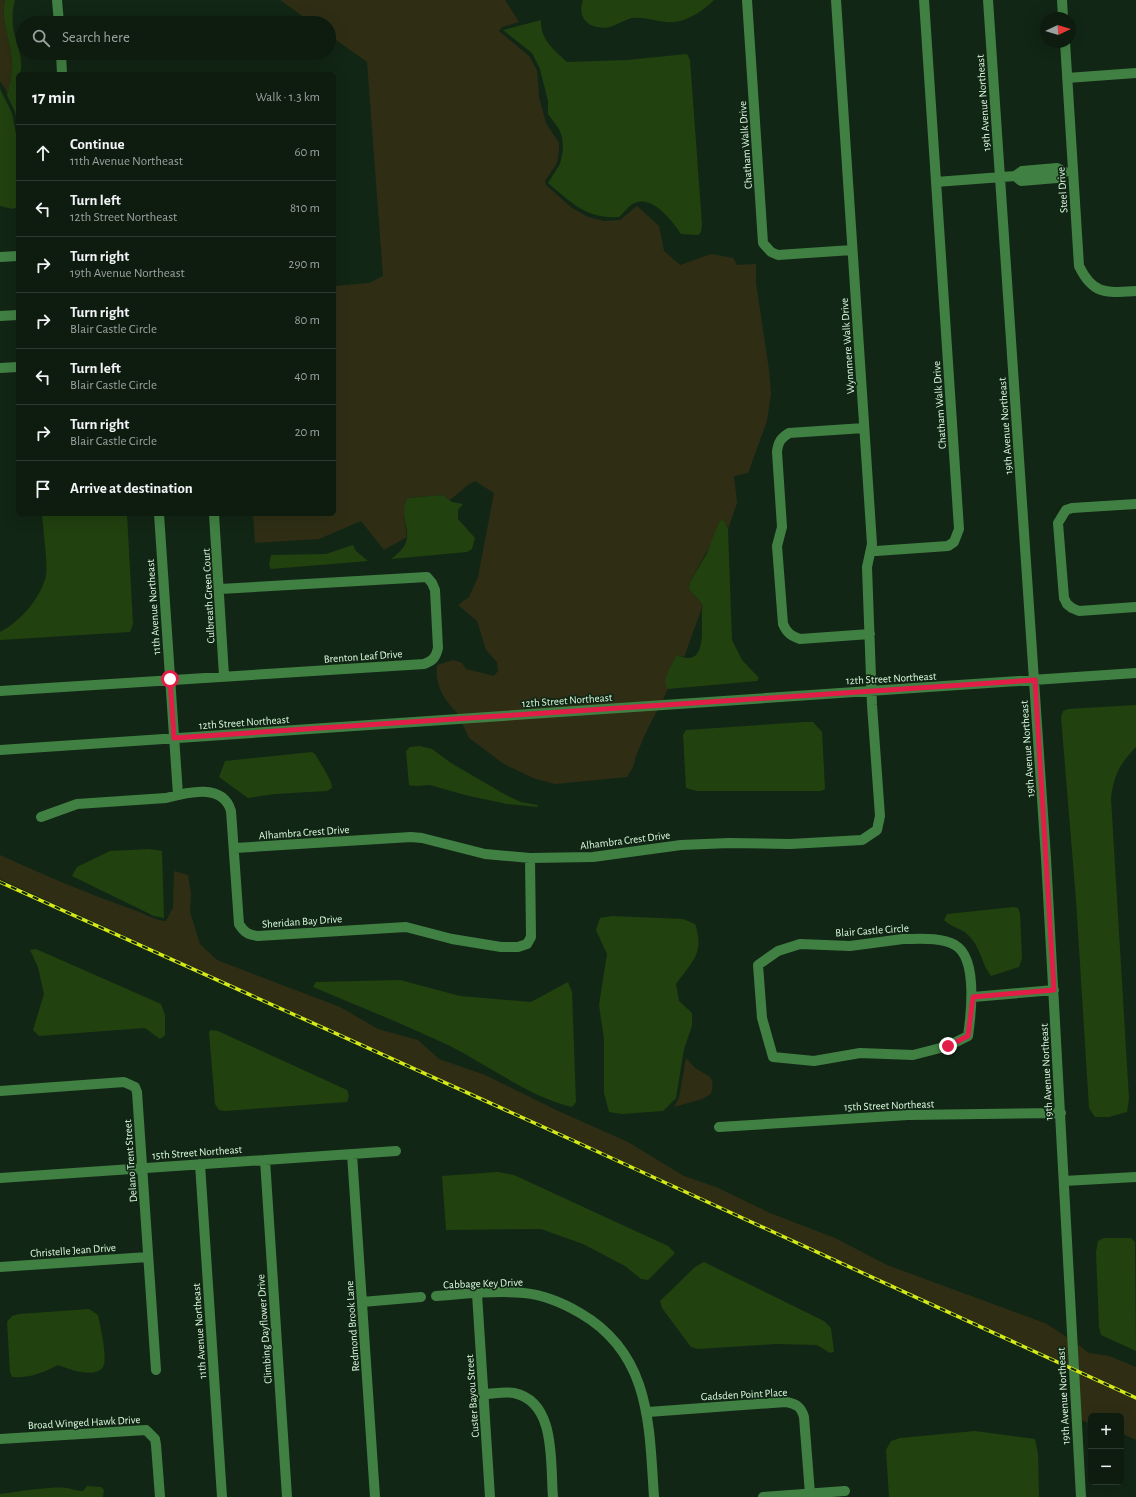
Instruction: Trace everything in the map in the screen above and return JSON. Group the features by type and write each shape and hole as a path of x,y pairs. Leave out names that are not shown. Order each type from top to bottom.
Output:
{"street":[{"path":"57,0 58,16"},
{"name":"Chatham Walk Drive","path":"747,0 763,243 771,252 778,255 852,250"},
{"name":"Wynnmere Walk Drive","path":"836,0 871,550 867,567 873,691"},
{"name":"Chatham Walk Drive","path":"871,550 876,551 948,546 954,542 959,529 924,0"},
{"name":"19th Avenue Northeast","path":"988,0 1035,680 1061,1113 1081,1497"},
{"path":"1062,0 1063,12"},
{"name":"Steel Drive","path":"1065,48 1069,172 1079,266 1090,285 1100,291 1136,291"},
{"path":"61,60 62,72"},
{"path":"1067,78 1136,73"},
{"path":"936,182 1014,176 1021,181 1057,178 1069,172"},
{"path":"0,257 16,256"},
{"path":"0,316 16,315"},
{"path":"0,368 16,367"},
{"path":"864,428 790,433 782,437 778,444 777,452 782,527 777,546 783,624 786,632 800,638 870,634"},
{"path":"1136,504 1072,508 1066,510 1058,523 1064,598 1067,604 1079,611 1136,606"},
{"name":"11th Avenue Northeast","path":"159,516 178,794"},
{"name":"Culbreath Green Court","path":"214,516 220,589 224,676"},
{"name":"Brenton Leaf Drive","path":"0,691 424,664 431,662 436,656 438,641 435,590 427,577 220,589"},
{"name":"12th Street Northeast","path":"0,750 1136,673"},
{"name":"Alhambra Crest Drive","path":"235,848 411,837 422,838 485,854 530,858 593,857 681,845 729,843 817,843 862,840 877,830 880,816 873,691"},
{"name":"Sheridan Bay Drive","path":"41,817 77,804 166,798 178,794 211,791 219,794 229,803 235,848 239,924 243,931 248,935 258,936 406,927 452,940 501,947 518,947 527,944 532,937 530,858"},
{"name":"Blair Castle Circle","path":"903,939 945,942 956,946 964,958 969,971 973,997 968,1036 948,1046 913,1055 860,1053 814,1061 773,1057 762,1018 758,965 778,951 800,944 850,946 903,939"},
{"path":"973,997 1054,990"},
{"name":"Delano Trent Street","path":"0,1091 129,1083 135,1087 137,1092 156,1370"},
{"name":"15th Street Northeast","path":"719,1127 908,1115 1061,1113"},
{"name":"15th Street Northeast","path":"0,1178 396,1151"},
{"name":"Redmond Brook Lane","path":"352,1154 375,1497"},
{"name":"Climbing Dayflower Drive","path":"265,1160 287,1497"},
{"name":"11th Avenue Northeast","path":"200,1164 222,1497"},
{"path":"1064,1181 1136,1177"},
{"name":"Christelle Jean Drive","path":"0,1267 148,1257"},
{"name":"Cabbage Key Drive","path":"436,1296 523,1293 544,1296 567,1305 588,1317 616,1341 629,1360 640,1384 648,1412 654,1497"},
{"name":"Custer Bayou Street","path":"477,1294 490,1497"},
{"path":"362,1302 421,1298"},
{"path":"483,1394 515,1393 536,1405 543,1415 548,1430 553,1497"},
{"name":"Gadsden Point Place","path":"648,1412 786,1402 796,1404 801,1409 804,1417 810,1494"},
{"name":"Broad Winged Hawk Drive","path":"0,1439 146,1430 155,1439 160,1497"},
{"path":"762,1497 845,1492"}],"shaded area":[{"path":"0,0 5,0 4,15 12,61 12,74 7,95 6,90 0,81"},
{"path":"5,0 15,0 13,27 16,41 16,60 21,60 21,62 20,72 16,72 16,117 7,95 12,65 4,8"},
{"path":"280,0 505,0 519,22 502,27 499,31 529,56 537,70 539,97 546,123 559,143 557,163 545,181 546,185 572,208 588,217 604,221 620,220 637,206 659,226 664,251 680,265 711,254 733,258 737,265 756,264 756,283 769,370 771,394 767,421 748,473 734,476 737,503 728,529 724,521 720,520 713,540 690,582 689,589 703,605 684,657 676,655 667,678 666,686 668,689 662,702 459,715 449,704 439,687 437,665 453,660 462,663 466,669 494,676 498,671 497,662 486,650 477,621 458,605 469,597 478,577 494,493 475,481 469,484 450,500 443,495 408,498 404,517 407,537 384,550 361,521 319,539 255,543 253,516 336,516 336,286 369,283 383,276 367,62 336,40 336,16 302,16"},
{"path":"583,0 714,0 698,13 680,21 666,22 632,18 613,26 603,28 591,25 583,18 581,7"},
{"path":"541,20 541,27 545,38 567,62 627,60 687,54 690,60 702,224 701,232 698,235 681,234 663,212 657,207 644,202 632,204 619,217 607,217 588,212 572,203 548,183 560,164 563,150 562,137 559,129 548,114 548,101 540,69 532,53 503,30"},
{"path":"0,89 12,113 16,134 16,207 13,209 0,206"},
{"path":"443,495 452,502 463,504 458,510 458,519 475,538 472,549 467,552 391,559 401,551 406,543 407,528 404,514 408,498"},
{"path":"42,516 127,516 133,624 130,632 0,640 0,632 22,616 34,601 43,585 46,576"},
{"path":"720,520 724,521 728,529 732,640 742,660 759,678 757,681 668,689 665,681 676,655 688,658 695,656 699,651 702,636 703,605 689,589 690,582 706,555"},
{"path":"353,545 356,551 368,561 271,569 269,565 271,555 326,554"},
{"path":"1136,705 1136,747 1122,764 1116,776 1111,798 1129,1099 1127,1112 1109,1117 1095,1117 1089,1108 1076,900 1061,717 1063,711 1068,709"},
{"path":"658,709 645,734 633,766 627,777 555,784 533,778 504,764 469,738 462,723"},
{"path":"813,722 822,732 825,789 821,791 697,791 686,788 683,735 686,730"},
{"path":"420,746 432,749 451,763 506,795 521,802 538,805 537,807 507,804 465,795 430,785 409,785 406,751 410,747"},
{"path":"312,752 315,754 332,785 332,788 327,791 275,794 248,798 219,777 225,761"},
{"path":"149,849 162,851 164,918 154,916 72,876 77,867 110,851"},
{"path":"0,855 83,891 154,918 166,921 173,908 174,871 188,875 191,893 190,912 200,944 217,960 340,1007 378,1029 418,1040 439,1059 485,1075 556,1110 628,1142 684,1176 716,1187 770,1213 835,1238 887,1265 1047,1324 1068,1338 1069,1365 0,879"},
{"path":"1014,907 1018,908 1020,914 1022,958 1019,967 991,976 970,937 944,920 947,914"},
{"path":"612,916 683,919 695,924 698,934 698,950 695,957 676,984 679,1001 692,1013 692,1026 684,1049 676,1098 663,1111 622,1114 609,1112 604,1093 604,1039 599,1005 607,954 596,930 600,918"},
{"path":"36,949 161,1004 165,1015 165,1035 160,1039 145,1028 39,1036 33,1030 44,994 38,967 30,950"},
{"path":"400,980 460,996 531,1002 568,982 572,992 576,1102 572,1107 540,1096 450,1046 313,987 316,982"},
{"path":"210,1030 218,1031 347,1090 349,1096 347,1102 225,1111 219,1110 215,1104"},
{"path":"686,1058 695,1068 712,1079 711,1094 702,1099 674,1107 679,1098"},
{"path":"498,1172 514,1175 668,1246 675,1253 648,1280 641,1279 625,1266 583,1244 541,1229 446,1230 442,1176"},
{"path":"1104,1238 1131,1238 1135,1242 1136,1351 1101,1335 1099,1327 1096,1252 1098,1241"},
{"path":"704,1262 824,1321 831,1328 834,1352 830,1353 817,1345 776,1344 698,1349 691,1347 662,1308 660,1301 695,1267"},
{"path":"89,1309 98,1315 103,1341 105,1357 103,1367 99,1371 88,1373 81,1372 58,1365 25,1377 12,1377 10,1372 7,1322 12,1316 19,1314"},
{"path":"1077,1344 1089,1353 1109,1356 1136,1367 1136,1440 1124,1434 1124,1413 1088,1413 1088,1423 1081,1420"},
{"path":"975,1431 1035,1439 1038,1454 1039,1497 889,1497 886,1450 891,1441 900,1438"},
{"path":"87,1486 101,1487 104,1490 103,1497 0,1497 0,1494 53,1488 67,1488 83,1491"}],"railway":[{"path":"0,882 572,1140 1136,1398"}],"route":[{"path":"170,679 174,738 981,685 1035,680 1054,990 973,997 968,1036 948,1046"}]}
